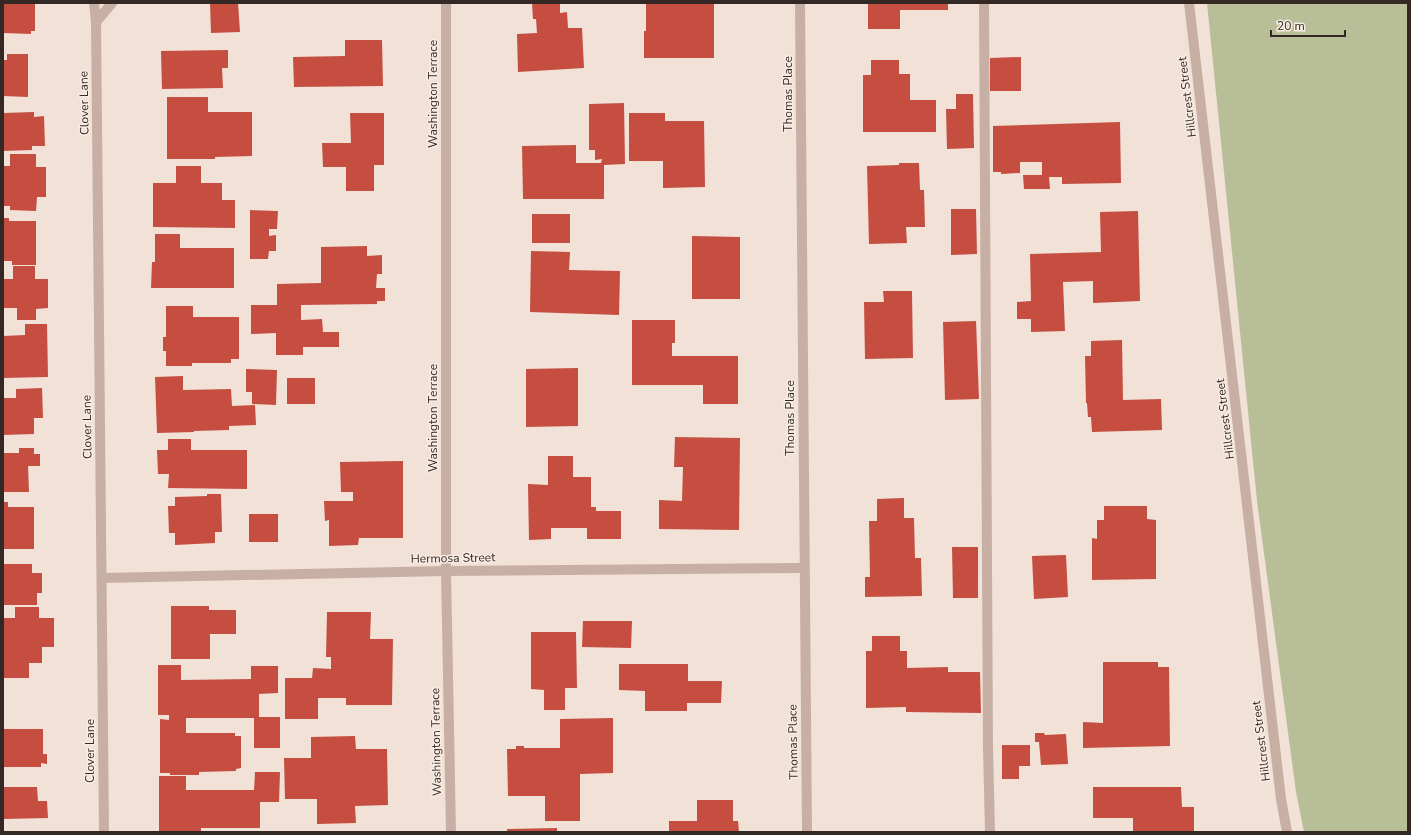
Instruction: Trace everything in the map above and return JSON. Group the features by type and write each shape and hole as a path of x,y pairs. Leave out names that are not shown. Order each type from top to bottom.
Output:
{"street":[{"name":"Clover Lane","path":"94,3 96,22 104,832"},
{"path":"96,22 112,3"},
{"name":"Washington Terrace","path":"446,3 446,571 451,832"},
{"name":"Thomas Place","path":"800,3 807,832"},
{"path":"984,3 988,748 990,832"},
{"name":"Hillcrest Street","path":"1189,3 1281,799 1287,832"},
{"name":"Hermosa Street","path":"102,578 446,571 804,568"}],"green space":[{"path":"1207,3 1408,3 1408,832 1304,832 1296,792 1257,501"}],"building":[{"path":"3,3 35,3 35,31 31,31 31,34 3,33"},
{"path":"210,3 238,3 240,32 211,33"},
{"path":"532,3 560,3 560,13 567,12 568,28 582,28 584,68 518,72 517,34 537,33 536,19 533,19"},
{"path":"646,3 714,3 714,58 644,58"},
{"path":"868,3 948,3 948,10 900,10 900,29 868,29"},
{"path":"345,40 382,40 383,86 294,87 293,57 345,56"},
{"path":"228,50 228,68 222,68 223,88 162,89 161,51"},
{"path":"7,54 28,54 28,97 3,96 3,60 7,60"},
{"path":"1021,57 1021,91 990,91 990,58"},
{"path":"871,60 899,60 899,74 910,74 910,100 936,100 936,132 863,132 863,75 871,75"},
{"path":"956,94 973,94 974,148 947,149 946,109 956,109"},
{"path":"167,97 208,97 208,112 252,112 252,156 215,157 215,159 167,159"},
{"path":"624,103 625,164 604,165 604,199 523,199 522,146 576,145 576,163 601,163 602,159 595,160 595,150 589,150 589,104"},
{"path":"34,112 34,117 44,116 45,146 32,146 32,150 3,151 3,113"},
{"path":"350,113 384,113 384,165 374,165 374,191 346,191 346,167 323,167 322,143 351,143"},
{"path":"629,113 665,113 665,121 704,121 705,187 663,188 663,161 629,161"},
{"path":"1120,122 1121,183 1062,184 1062,177 1049,177 1050,189 1024,189 1023,175 1042,175 1042,162 1020,162 1020,173 1001,174 1001,172 993,172 993,126"},
{"path":"10,154 36,154 36,167 46,167 46,197 37,197 36,211 10,210 10,206 3,206 3,166 10,166"},
{"path":"899,163 919,163 920,190 924,190 925,227 906,227 907,243 869,244 867,166 899,165"},
{"path":"176,166 201,166 201,183 222,183 222,200 235,200 235,228 153,227 153,183 176,183"},
{"path":"951,209 976,209 977,254 951,255"},
{"path":"250,210 278,211 277,229 269,229 269,236 276,235 276,251 269,251 268,259 250,259"},
{"path":"1138,211 1140,301 1093,303 1093,281 1063,282 1065,331 1031,332 1031,319 1017,319 1017,302 1031,301 1030,254 1101,252 1100,212"},
{"path":"532,214 570,214 570,243 532,243"},
{"path":"3,218 9,218 9,221 36,221 36,265 12,265 12,261 3,261"},
{"path":"155,234 180,234 180,248 234,248 234,288 151,288 152,262 155,262"},
{"path":"692,236 740,237 740,299 692,299"},
{"path":"367,246 367,256 382,255 382,274 377,274 376,288 385,288 385,301 377,301 377,304 301,305 301,320 322,319 323,332 339,332 339,347 303,347 303,355 276,355 276,333 251,334 251,305 277,305 277,284 321,283 321,247"},
{"path":"531,251 570,252 569,270 620,271 619,315 530,312"},
{"path":"13,266 35,266 35,279 48,279 48,308 36,309 36,320 17,320 17,308 3,308 3,279 13,279"},
{"path":"883,291 912,291 913,358 865,359 864,302 884,302"},
{"path":"166,306 193,306 193,317 239,317 239,359 231,359 231,363 192,363 192,366 166,366 166,351 163,351 163,337 166,337"},
{"path":"632,320 675,320 675,343 672,343 672,356 738,356 738,404 703,404 703,385 632,385"},
{"path":"976,321 979,399 945,400 943,322"},
{"path":"25,324 47,324 48,377 3,378 3,336 25,335"},
{"path":"1122,340 1123,400 1161,399 1162,430 1092,432 1091,417 1088,417 1086,403 1085,356 1091,356 1091,341"},
{"path":"578,368 578,426 526,427 526,369"},
{"path":"246,369 277,370 276,405 252,404 252,392 246,392"},
{"path":"183,376 183,390 231,389 232,406 255,405 256,425 229,426 229,430 157,433 155,377"},
{"path":"287,378 315,378 315,404 287,404"},
{"path":"42,388 43,418 34,418 34,434 3,435 3,398 16,398 16,389"},
{"path":"675,437 740,438 739,530 659,529 659,500 682,501 683,467 674,467"},
{"path":"168,439 191,439 191,450 247,450 247,489 168,488 169,474 158,474 157,450 168,450"},
{"path":"19,448 34,448 34,454 40,454 40,466 28,466 29,492 3,492 3,453 19,453"},
{"path":"548,456 573,456 573,477 591,477 591,507 596,507 596,511 621,511 621,539 587,539 587,528 551,528 551,539 529,540 528,484 548,485"},
{"path":"403,461 403,538 359,538 358,545 329,546 329,520 325,521 324,501 353,501 353,492 341,492 340,462"},
{"path":"207,494 221,494 222,532 215,532 215,543 175,545 175,533 169,533 168,506 175,506 175,497 207,496"},
{"path":"904,498 904,518 914,518 915,558 921,558 922,596 865,597 865,577 870,577 869,521 877,521 877,499"},
{"path":"3,502 8,502 8,507 34,507 34,549 3,549"},
{"path":"1104,506 1147,506 1147,519 1156,520 1156,579 1092,580 1092,538 1097,539 1097,520 1104,520"},
{"path":"249,514 278,514 278,542 249,542"},
{"path":"952,547 978,547 978,598 953,598"},
{"path":"1066,555 1068,597 1034,599 1032,556"},
{"path":"3,564 32,564 32,573 42,573 42,593 37,593 37,605 3,605"},
{"path":"171,606 209,606 209,610 236,610 236,634 210,634 210,659 171,659"},
{"path":"15,607 39,607 39,618 54,618 54,647 42,647 42,663 29,663 29,678 3,678 3,618 15,618"},
{"path":"327,612 371,612 370,639 393,639 392,705 346,705 346,698 318,698 318,719 285,719 285,678 312,678 313,668 331,669 331,657 326,657"},
{"path":"583,621 632,621 631,648 582,647"},
{"path":"531,632 576,632 577,688 565,688 565,710 544,710 544,690 531,689"},
{"path":"872,636 900,636 900,651 907,651 907,668 948,667 948,672 980,672 981,713 906,712 906,707 866,708 866,651 872,651"},
{"path":"1103,662 1158,662 1158,667 1169,667 1170,746 1083,748 1083,722 1103,723"},
{"path":"619,664 688,664 688,681 722,681 721,703 687,703 687,711 645,711 645,691 619,690"},
{"path":"158,665 181,665 181,680 251,679 251,666 278,666 278,693 259,694 259,717 280,717 280,748 254,748 254,718 186,718 186,733 235,733 235,736 241,736 241,768 236,769 236,771 199,772 199,775 170,775 170,773 160,773 160,719 169,720 169,715 158,715"},
{"path":"613,718 613,773 580,774 580,821 545,821 545,796 508,796 507,749 516,749 516,746 524,746 524,748 560,748 560,719"},
{"path":"3,729 43,729 43,754 47,754 47,764 41,763 41,767 3,767"},
{"path":"1035,733 1044,733 1045,735 1066,734 1068,764 1041,765 1039,742 1035,742"},
{"path":"355,736 356,749 387,749 388,805 355,806 356,823 317,824 317,799 285,799 284,758 311,758 311,737"},
{"path":"1002,745 1030,745 1030,766 1019,766 1019,779 1002,779"},
{"path":"255,772 280,772 279,802 260,802 260,828 201,828 201,832 159,832 159,776 186,776 186,790 254,790"},
{"path":"3,787 37,787 38,801 47,801 48,818 3,819"},
{"path":"1093,787 1181,787 1182,807 1194,807 1194,832 1133,832 1133,818 1093,818"},
{"path":"697,800 733,800 733,821 738,821 739,832 669,832 669,821 697,821"},
{"path":"557,828 557,832 507,832 507,829"}]}
